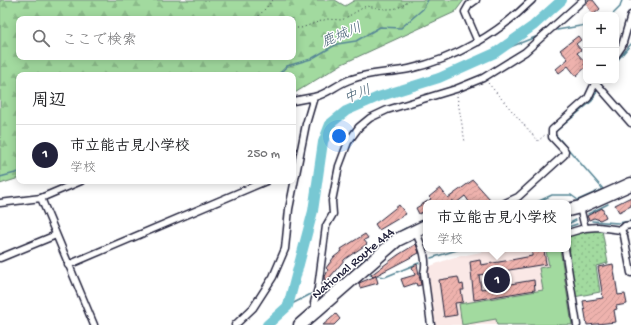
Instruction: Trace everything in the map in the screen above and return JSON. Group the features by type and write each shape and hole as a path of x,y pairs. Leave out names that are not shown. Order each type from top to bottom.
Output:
{"highway":[{"path":"571,209 580,207 631,184"},
{"name":"National Route 444","path":"300,325 397,240 421,228"}],"street":[{"path":"476,0 469,5 465,12 478,42"},
{"path":"296,100 322,96 352,79 409,69 440,60 478,42 520,12 532,0"},
{"path":"317,310 314,303 318,288 326,226 333,214 332,201 339,166 348,142 359,127 370,118 387,110 456,89 483,78 525,52 583,0"},
{"path":"619,45 631,15"},
{"path":"511,200 518,197 564,155 565,151 552,137 552,130 588,98 595,84"},
{"path":"598,84 631,123"},
{"path":"296,165 314,97"},
{"path":"0,203 40,198 74,184"},
{"path":"68,265 259,184"},
{"path":"235,325 253,308 269,283 285,249 293,184"},
{"path":"40,198 94,325"},
{"path":"580,207 585,228"},
{"path":"621,230 625,226 631,224"},
{"path":"571,232 585,228 598,227 621,230"},
{"path":"421,228 423,242"},
{"path":"621,230 624,236 631,273"},
{"path":"0,258 56,235"},
{"path":"425,252 426,266 424,273 431,325"},
{"path":"566,252 577,325"}],"path":[{"path":"259,16 273,0"},
{"path":"296,28 301,28 327,19 342,20 366,6 389,10 405,4 408,0"},
{"path":"483,78 538,141 552,130"},
{"path":"456,89 465,142"}],"shaded area":[{"path":"481,252 564,252 575,325 432,325 425,274 428,267 451,258"}],"green space":[{"path":"0,0 335,0 345,6 355,0 464,0 455,12 342,64 296,92 296,72 16,72 16,179 0,184"},
{"path":"588,230 602,230 608,263 596,266 600,292 574,297 570,252 571,252 571,234"},
{"path":"546,252 560,252 572,325 497,325 496,319 462,325 459,304 543,290 539,268 549,266"}],"building":[{"path":"589,0 593,0 600,9 596,12 591,12 586,4"},
{"path":"578,36 581,40 576,44 581,50 577,53 583,60 583,70 576,76 568,66 559,73 556,69 568,59 560,50"},
{"path":"473,180 490,199 468,200 465,196 460,200 429,200 431,199 429,197 440,188 448,198"},
{"path":"631,197 631,206 619,212 615,205"},
{"path":"423,204 423,212 419,214 416,208"},
{"path":"399,205 406,214 379,230 375,224"},
{"path":"602,208 606,217 600,220 594,218 589,220 587,216"},
{"path":"365,234 368,238 364,240 367,244 345,259 327,281 324,279 328,270 326,268 334,257 342,251 341,249"},
{"path":"416,244 419,253 373,277 371,275 398,255"},
{"path":"532,252 544,252 546,264 479,275 481,289 534,280 535,290 474,300 470,262 480,260 481,265 532,256"},
{"path":"417,264 421,285 417,286 416,283 404,287 401,279 415,275 412,267"},
{"path":"613,264 618,295 625,294 627,304 616,306 617,309 614,310 616,322 587,325 583,301 603,298 598,267"},
{"path":"376,276 378,283 360,288 359,283"},
{"path":"458,277 460,285 463,284 464,290 461,290 463,302 455,303 457,315 444,317 439,280"},
{"path":"336,314 340,319 334,325 323,325"}],"waterway":[{"name":"鹿城川","path":"281,72 287,66 311,59 337,44 356,41 380,27 401,28 423,9 428,0"},
{"name":"中川","path":"267,325 288,306 313,211 323,142 330,124 346,111 378,97 439,78 495,53 533,26 562,0"},
{"path":"615,12 620,7 622,0"},
{"path":"495,53 538,36 550,25"},
{"path":"557,30 583,26"},
{"path":"619,58 631,44"},
{"path":"541,200 552,195 571,195 578,200 603,189 554,133 592,101 597,91"},
{"name":"鹿城川","path":"0,177 16,173"},
{"path":"588,214 608,204"},
{"path":"571,222 576,220"},
{"path":"592,221 618,223 631,221"},
{"path":"571,226 577,224"},
{"path":"399,232 406,228"},
{"path":"374,251 390,239"},
{"path":"431,258 450,252"},
{"path":"355,268 367,257"},
{"path":"370,275 385,277 419,263"},
{"path":"344,278 349,274"},
{"path":"320,291 334,285"},
{"path":"288,306 311,294"}],"place":[{"name":"市立能古見小学校","path":"497,280"}]}
